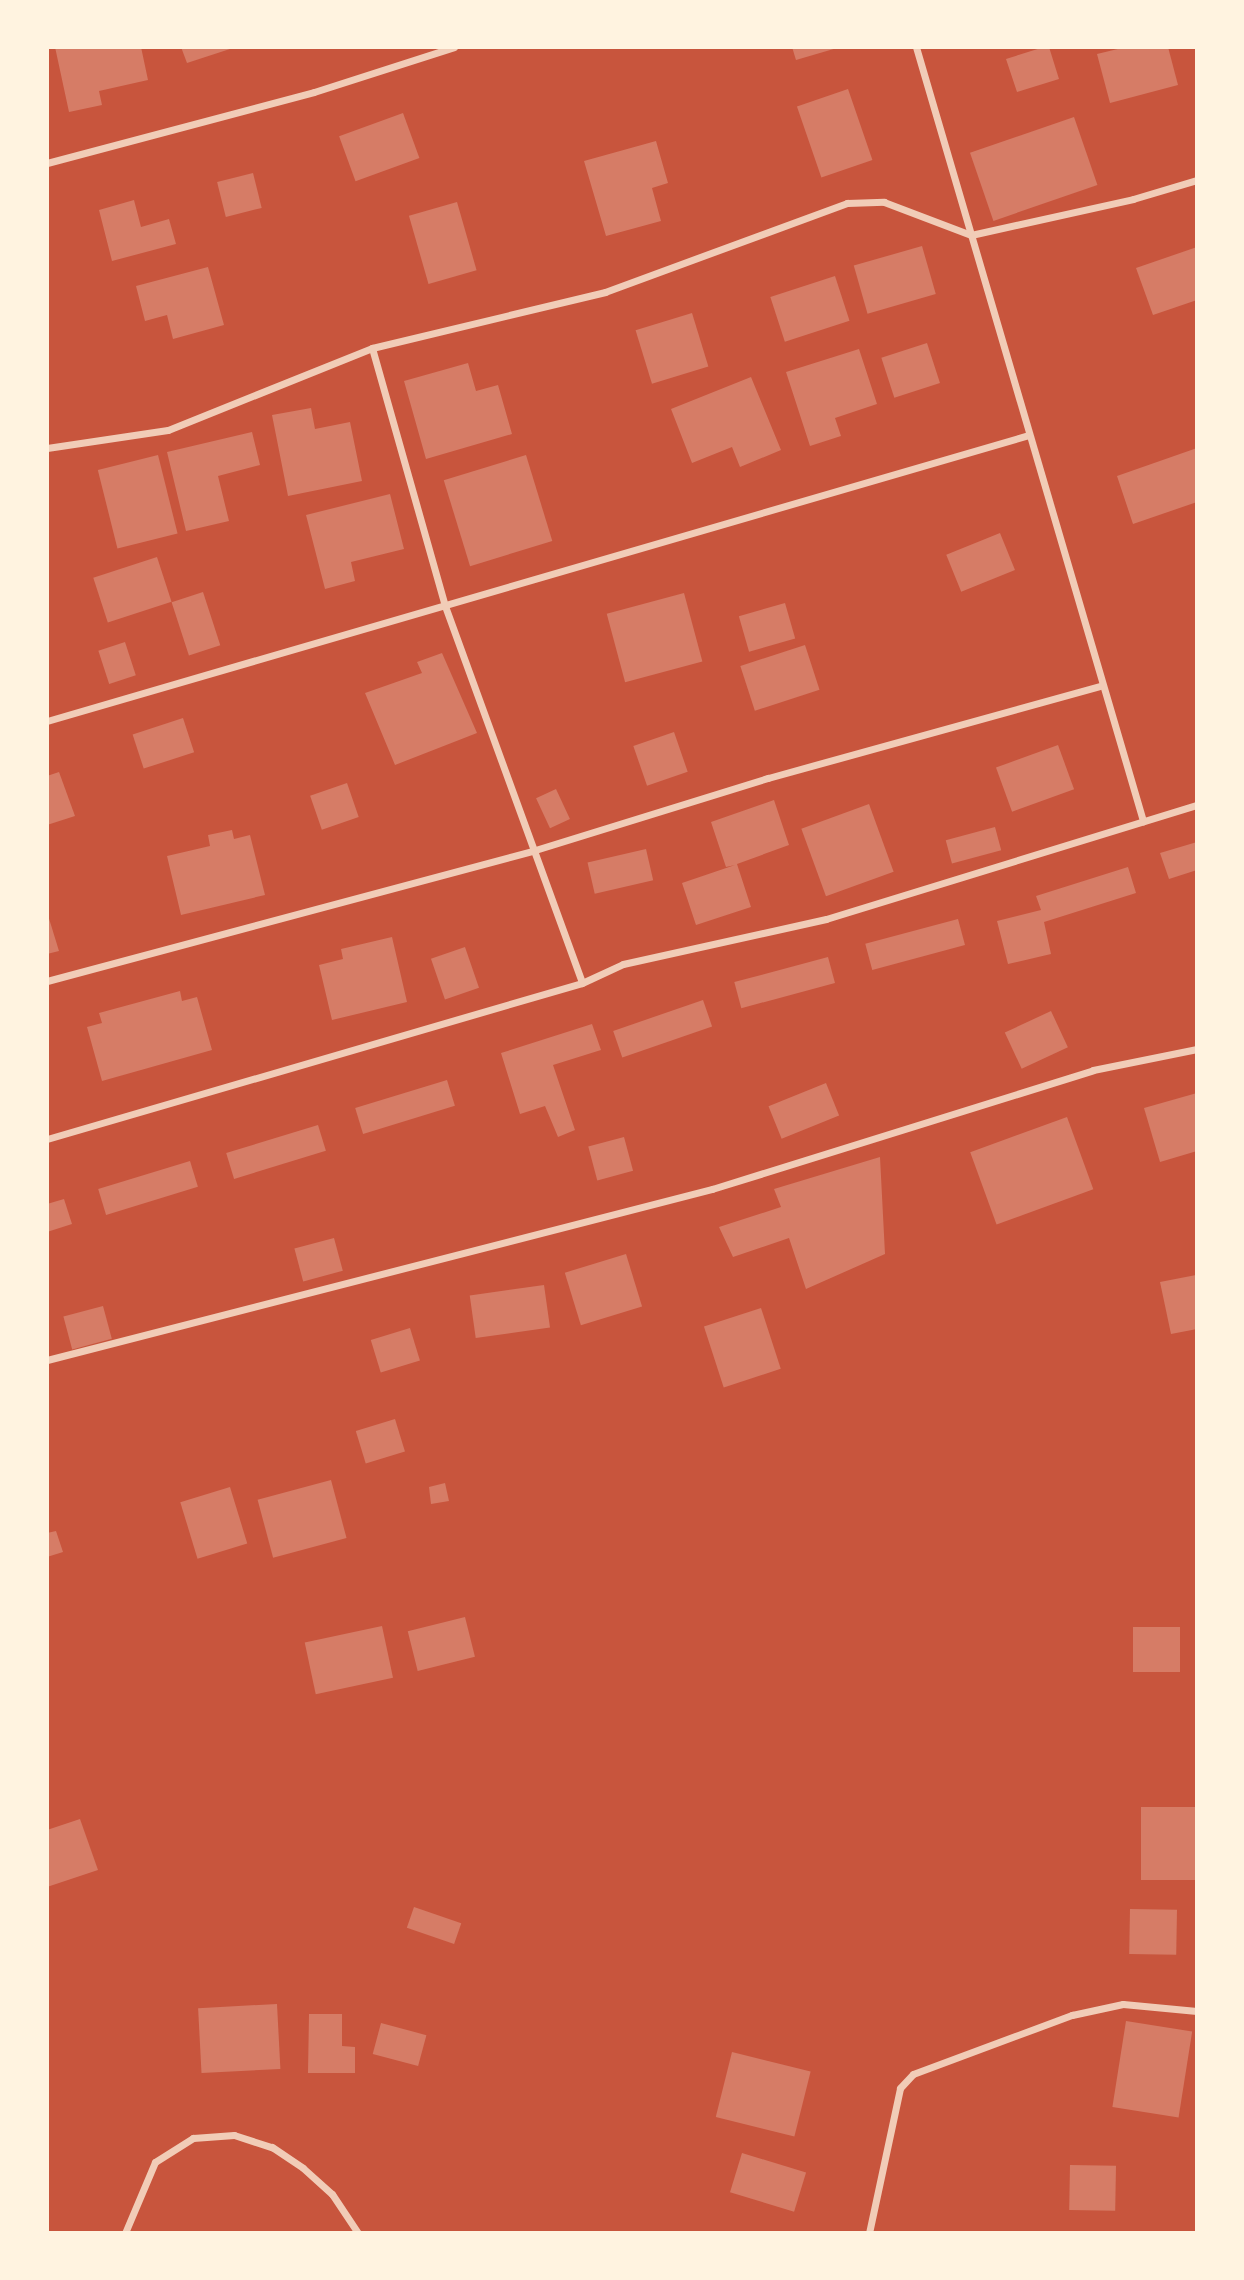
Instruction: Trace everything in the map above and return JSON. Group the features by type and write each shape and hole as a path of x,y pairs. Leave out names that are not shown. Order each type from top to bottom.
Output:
{"street":[{"path":"47,163 314,92 454,47"},
{"path":"916,47 1100,686 1143,821"},
{"path":"47,448 179,427 372,348 605,292 847,204 884,202 971,234 1133,199 1197,180"},
{"path":"372,348 445,607 582,983"},
{"path":"47,721 445,607 733,517 1029,435"},
{"path":"47,981 532,851 768,778 1100,686"},
{"path":"47,1139 582,983 623,964 826,919 1197,805"},
{"path":"49,1357 712,1189 1093,1070 1197,1049"},
{"path":"869,2233 900,2088 913,2074 1072,2015 1123,2004 1197,2011"},
{"path":"125,2233 155,2162 193,2137 234,2135 272,2147 303,2168 332,2194 358,2233"}],"building":[{"path":"55,47 141,47 148,80 99,91 102,105 69,112"},
{"path":"181,47 233,47 233,48 187,63"},
{"path":"792,47 837,47 837,48 796,60"},
{"path":"1049,47 1059,79 1017,92 1006,59"},
{"path":"1126,47 1168,47 1178,85 1110,103 1097,54"},
{"path":"848,89 872,160 821,177 797,107"},
{"path":"403,113 419,158 356,181 339,136"},
{"path":"1074,117 1097,185 993,221 970,153"},
{"path":"656,141 668,183 652,188 661,221 606,236 584,161"},
{"path":"253,173 262,208 226,217 217,182"},
{"path":"134,200 141,227 169,219 176,244 112,261 99,210"},
{"path":"457,202 477,270 429,284 409,216"},
{"path":"922,246 936,294 868,314 854,266"},
{"path":"1197,247 1197,300 1153,315 1136,268"},
{"path":"208,267 224,325 173,339 167,315 145,321 136,286"},
{"path":"835,276 850,321 785,342 770,297"},
{"path":"692,313 708,367 652,384 636,330"},
{"path":"927,343 940,383 894,398 881,358"},
{"path":"859,349 877,404 835,418 841,436 810,446 786,372"},
{"path":"468,363 476,391 498,385 512,434 426,459 404,381"},
{"path":"751,377 781,450 740,467 732,447 692,463 671,409"},
{"path":"311,408 315,429 350,422 362,481 288,496 272,415"},
{"path":"252,432 260,465 218,476 229,521 186,531 167,452"},
{"path":"1197,448 1197,502 1133,524 1117,476"},
{"path":"158,455 178,534 117,549 98,470"},
{"path":"526,455 552,541 470,566 444,480"},
{"path":"390,494 404,549 351,562 355,581 325,589 306,515"},
{"path":"1000,533 1015,570 961,592 946,555"},
{"path":"157,557 172,602 108,622 93,578"},
{"path":"203,592 220,645 189,655 172,602"},
{"path":"684,593 702,662 625,682 607,614"},
{"path":"785,603 795,639 749,652 739,616"},
{"path":"125,642 136,675 109,684 98,651"},
{"path":"805,645 820,690 755,711 740,666"},
{"path":"442,653 477,733 395,765 365,693 422,673 417,662"},
{"path":"183,718 194,752 144,769 133,734"},
{"path":"674,732 688,772 647,786 633,746"},
{"path":"1058,745 1074,789 1012,812 996,768"},
{"path":"59,772 75,816 47,825 47,776"},
{"path":"347,783 359,817 322,830 310,796"},
{"path":"556,789 570,819 550,828 536,798"},
{"path":"774,800 789,845 737,864 751,907 696,925 682,883 735,865 726,867 711,822"},
{"path":"869,804 894,872 826,896 801,829"},
{"path":"995,827 1001,850 952,863 946,840"},
{"path":"232,830 234,839 250,835 265,895 181,915 167,856 210,846 208,835"},
{"path":"1197,842 1197,870 1169,879 1160,853"},
{"path":"646,849 653,880 595,894 588,862"},
{"path":"1128,867 1136,893 1044,922 1051,954 1008,964 997,921 1041,910 1036,896"},
{"path":"47,912 59,951 47,954"},
{"path":"958,919 965,945 872,970 865,944"},
{"path":"392,937 407,1002 332,1020 319,965 343,959 341,949"},
{"path":"465,947 479,988 445,999 431,959"},
{"path":"828,957 835,983 741,1008 734,982"},
{"path":"180,991 182,1001 197,997 212,1050 102,1081 87,1027 102,1023 99,1013"},
{"path":"703,1000 712,1026 622,1057 613,1031"},
{"path":"1051,1011 1068,1047 1022,1069 1005,1033"},
{"path":"592,1024 601,1050 553,1065 575,1130 558,1137 545,1106 520,1114 501,1053"},
{"path":"447,1080 455,1106 363,1134 355,1108"},
{"path":"826,1083 839,1115 782,1139 769,1106"},
{"path":"1197,1093 1197,1151 1160,1162 1144,1108"},
{"path":"1067,1117 1093,1189 997,1225 970,1152"},
{"path":"318,1125 326,1151 234,1179 226,1153"},
{"path":"624,1137 633,1171 597,1180 588,1147"},
{"path":"880,1157 885,1254 806,1289 789,1238 733,1257 719,1227 781,1207 774,1189"},
{"path":"190,1161 198,1187 106,1215 98,1189"},
{"path":"64,1199 72,1224 47,1232 47,1204"},
{"path":"334,1238 343,1271 303,1281 294,1249"},
{"path":"626,1254 642,1307 581,1325 565,1273"},
{"path":"1196,1275 1197,1329 1171,1334 1160,1282"},
{"path":"544,1285 550,1328 476,1338 470,1295"},
{"path":"103,1306 112,1339 72,1349 63,1317"},
{"path":"761,1308 781,1369 724,1387 704,1327"},
{"path":"410,1328 420,1361 381,1373 371,1340"},
{"path":"395,1419 405,1452 366,1464 356,1431"},
{"path":"331,1480 347,1538 273,1558 258,1500"},
{"path":"445,1483 449,1501 431,1504 429,1487"},
{"path":"230,1487 247,1543 198,1559 180,1502"},
{"path":"56,1531 63,1552 47,1557 47,1533"},
{"path":"465,1617 475,1657 418,1671 408,1631"},
{"path":"382,1626 393,1678 316,1694 305,1642"},
{"path":"1133,1627 1180,1627 1180,1672 1133,1672"},
{"path":"1141,1807 1197,1807 1197,1880 1141,1880"},
{"path":"80,1819 98,1870 47,1887 47,1830"},
{"path":"414,1907 461,1923 454,1944 407,1928"},
{"path":"1130,1909 1177,1910 1176,1955 1129,1954"},
{"path":"277,2004 280,2069 202,2073 198,2008"},
{"path":"309,2014 342,2014 342,2046 355,2047 355,2073 308,2073"},
{"path":"1126,2021 1192,2031 1179,2117 1112,2107"},
{"path":"381,2023 426,2035 418,2066 373,2054"},
{"path":"732,2052 811,2072 794,2137 716,2117"},
{"path":"742,2153 806,2173 794,2212 730,2192"},
{"path":"1070,2165 1116,2166 1115,2211 1069,2210"}]}
